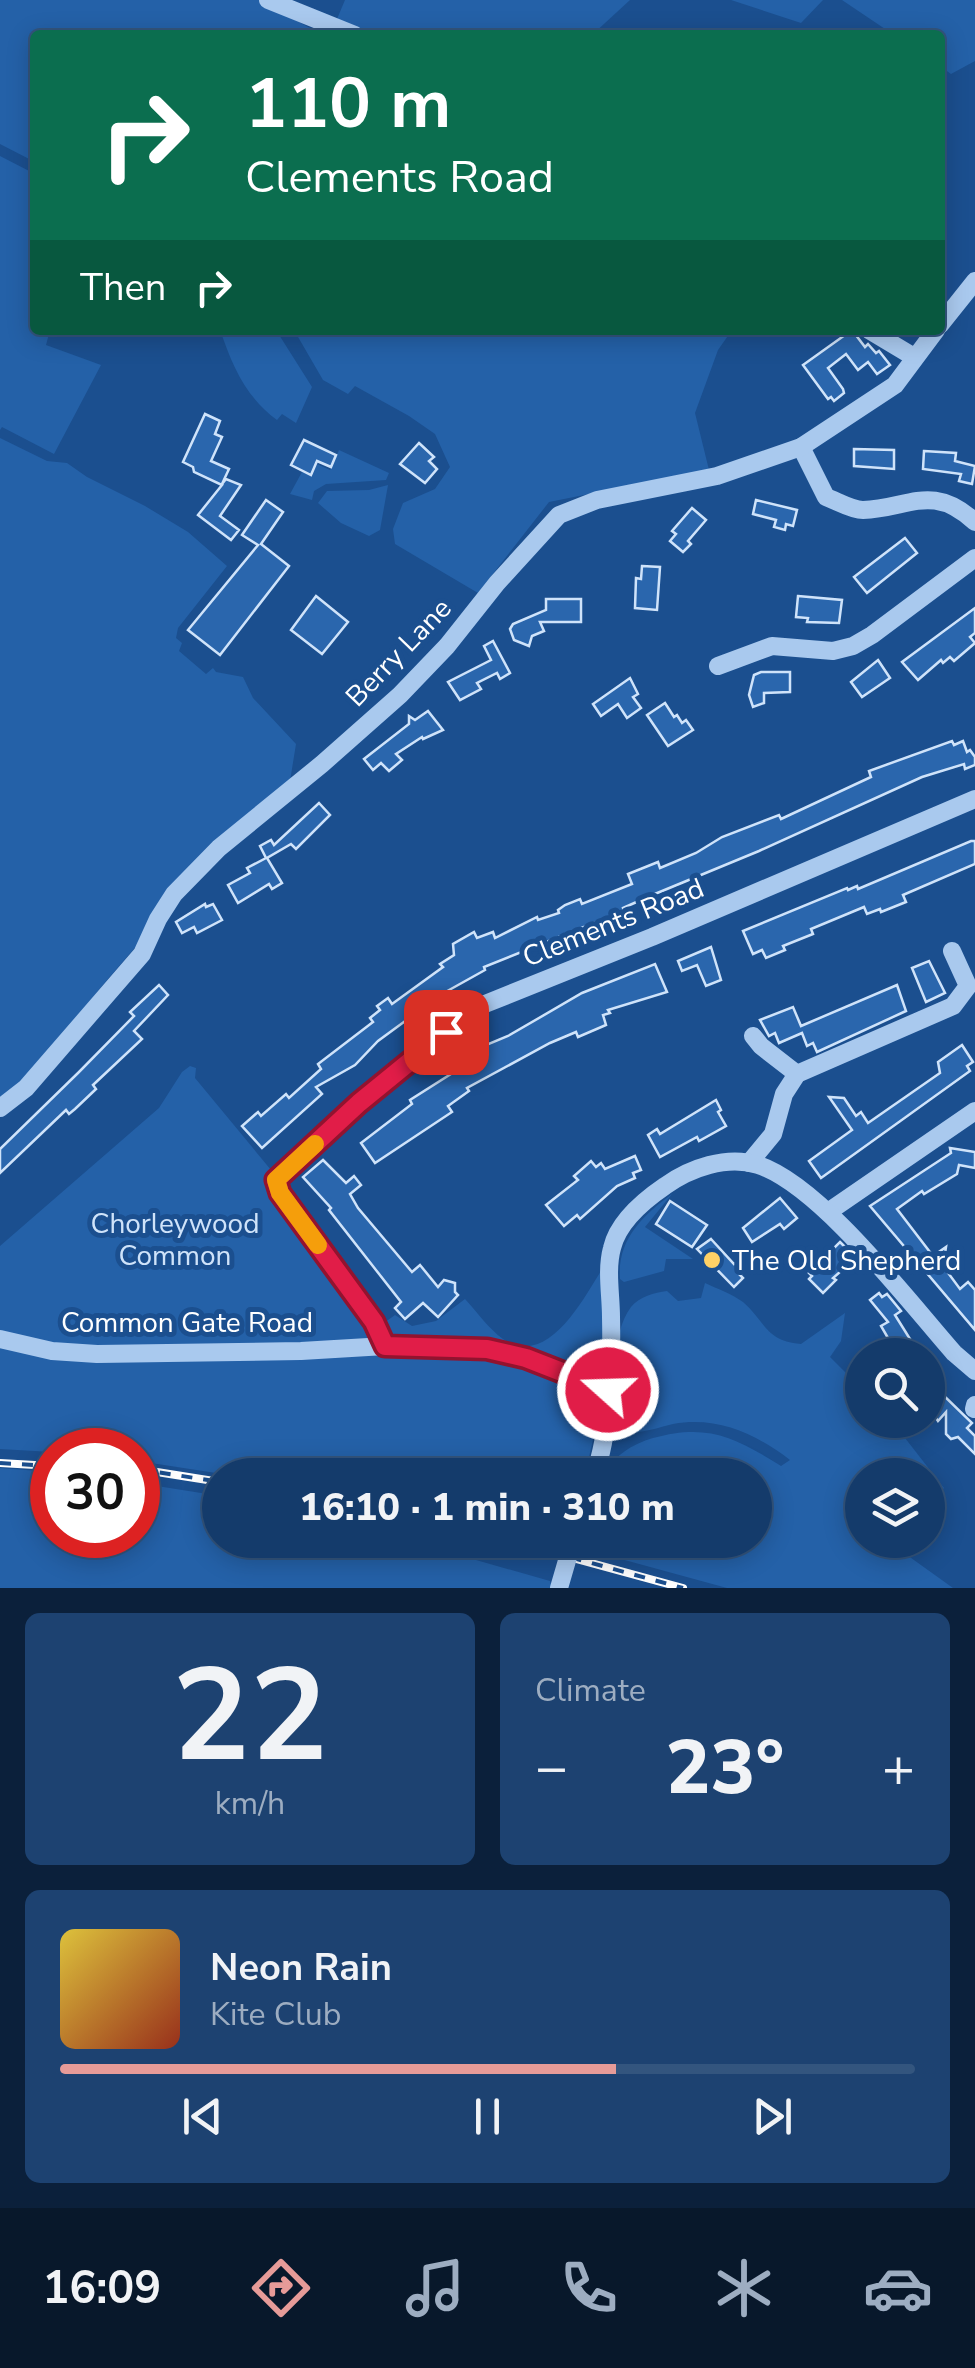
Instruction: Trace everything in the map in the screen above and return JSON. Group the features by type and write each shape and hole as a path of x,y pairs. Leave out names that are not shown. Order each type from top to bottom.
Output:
{"street":[{"path":"268,0 343,30"},
{"name":"Berry Lane","path":"945,318 975,281"},
{"path":"877,335 914,357"},
{"name":"Berry Lane","path":"0,1108 26,1088 139,958 158,919 185,882 218,848 400,695 559,515 597,500 716,476 801,447 895,385 932,335"},
{"path":"801,447 826,497 860,510 920,498 962,510 975,522"},
{"path":"727,640 726,662 772,646 833,651 853,646 975,558"},
{"name":"Clements Road","path":"385,1346 374,1322 280,1193 276,1180 350,1111 480,1006 975,799"},
{"path":"772,1172 772,1134 784,1094 797,1074 919,1013 953,1006 968,986 952,950"},
{"path":"753,1036 797,1074"},
{"path":"828,1212 975,1111"},
{"path":"748,1163 772,1134"},
{"path":"597,1458 612,1334 612,1245 627,1218 649,1197 684,1175 714,1164 748,1163 772,1172 828,1212 954,1353 975,1371"},
{"name":"Common Gate Road","path":"0,1339 52,1351 97,1354 385,1346 487,1349 526,1358 608,1390"},
{"path":"559,1588 567,1558"}],"green space":[{"path":"0,0 260,0 317,30 30,30 30,159 0,144"},
{"path":"345,0 630,0 597,30 364,30 337,19"},
{"path":"731,0 823,0 801,23"},
{"path":"842,0 975,0 975,61 951,74 945,70 945,30 887,30"},
{"path":"0,156 30,171 30,335 49,335 46,345 101,365 54,454 2,427 0,430"},
{"path":"222,335 279,335 312,387 296,423 282,414 277,420 256,401 235,368"},
{"path":"297,335 728,335 718,350 695,413 709,470 549,502 478,593 395,544 393,529 403,503 435,489 450,467 435,434 355,386 348,394 323,380"},
{"path":"0,438 47,461 67,463 145,506 188,532 227,566 178,628 176,638 182,643 179,651 206,674 213,668 243,677 253,698 296,744 290,781 247,818 22,1084 0,1101"},
{"path":"339,450 389,473 386,480 326,484 314,491 312,500 290,494 302,472 312,476 317,464 330,470"},
{"path":"388,485 380,530 369,536 341,523 318,503 327,491 369,490"},
{"name":"Chorleywood Common","path":"190,1066 196,1068 195,1078 271,1170 277,1197 370,1331 370,1338 334,1354 464,1355 513,1360 586,1391 598,1402 589,1458 202,1458 202,1471 160,1464 160,1428 30,1428 30,1451 0,1449 0,1246 159,1108"},
{"path":"672,1194 645,1227 693,1259 666,1259 664,1271 624,1282 620,1279 620,1265 627,1241 642,1220"},
{"path":"604,1266 604,1367 595,1377 522,1350 399,1342 388,1336 381,1325 395,1315 412,1326 436,1321 465,1299 503,1339 519,1346 535,1345 563,1325"},
{"path":"705,1283 730,1294 743,1302 773,1335 801,1344 845,1313 841,1341 830,1357 845,1372 845,1438 905,1438 921,1458 845,1458 845,1558 911,1558 953,1588 727,1588 617,1558 772,1558 772,1461 781,1466 790,1460 764,1442 721,1425 690,1422 633,1432 619,1430 613,1418 617,1346 631,1307 652,1294 667,1291 678,1301 701,1298"},
{"path":"689,1432 720,1435 768,1458 617,1458 653,1438"},
{"path":"0,1468 30,1470 30,1558 160,1558 160,1486 202,1493 202,1558 470,1558 550,1581 552,1588 0,1588"}],"building":[{"path":"845,335 856,335 865,347 868,344 876,353 879,351 890,365 877,374 868,362 858,370 846,354 828,368 844,393 834,401 828,399 803,365"},
{"path":"205,414 220,421 215,434 222,437 211,461 229,469 222,484 226,479 241,485 220,516 239,530 231,540 198,515 222,485 194,472 193,467 183,462"},
{"path":"304,440 336,455 331,467 317,461 311,475 291,465"},
{"path":"419,443 434,457 429,461 437,469 425,483 400,464"},
{"path":"854,449 894,450 894,469 854,466"},
{"path":"924,451 956,453 955,461 975,466 972,484 959,481 961,474 923,469"},
{"path":"266,500 283,512 261,544 289,566 220,655 188,630 258,545 242,535"},
{"path":"756,500 797,510 793,526 786,524 785,530 774,527 776,520 753,514"},
{"path":"692,508 706,520 683,552 670,541 676,534 672,531"},
{"path":"905,538 917,553 867,593 854,577"},
{"path":"642,566 660,567 657,610 635,608 636,578 641,579"},
{"path":"316,596 348,622 322,654 291,630"},
{"path":"798,596 842,600 839,623 807,622 808,618 796,617"},
{"path":"546,599 581,599 581,622 540,622 544,631 532,636 529,646 514,640 510,629 513,624 546,610"},
{"path":"975,608 975,633 970,637 975,643 954,661 950,657 943,663 941,660 918,680 902,662"},
{"path":"493,641 510,673 500,679 497,673 477,683 481,689 460,700 448,682 491,660 484,646"},
{"path":"878,660 890,678 862,697 851,682"},
{"path":"790,672 790,692 764,693 764,703 753,707 749,695 754,675"},
{"path":"630,678 638,694 633,697 641,708 627,718 618,704 601,716 593,704"},
{"path":"665,703 674,717 677,715 682,723 686,720 693,730 668,746 647,715"},
{"path":"428,711 443,730 422,737 396,754 402,760 389,771 381,763 373,770 364,759 409,724 409,716 415,720"},
{"path":"952,741 954,745 963,741 967,752 970,750 975,757 975,765 965,769 964,764 922,777 623,908 624,911 484,967 485,970 442,994 378,1041 355,1065 316,1087 322,1094 262,1148 242,1126 258,1112 261,1116 286,1094 289,1098 321,1069 318,1064 373,1022 370,1018 380,1010 377,1006 388,998 392,1004 443,967 440,964 454,955 453,944 474,932 477,938 493,932 495,938 537,917 538,920 559,913 565,905 580,899 582,904 632,884 628,874 658,862 660,868 722,837 779,815 781,819 871,777 869,771"},
{"path":"319,803 330,815 296,849 291,844 267,858 282,883 272,889 269,884 238,903 228,885 266,858 260,846 271,840 274,845"},
{"path":"975,841 975,864 903,895 906,902 867,914 864,907 811,929 813,934 783,946 785,950 766,958 762,950 753,954 743,931 847,888 858,889"},
{"path":"205,904 213,904 222,920 197,933 194,927 182,933 176,922"},
{"path":"711,947 721,980 706,986 697,965 682,971 678,961"},
{"path":"929,961 945,993 926,1002 912,968"},
{"path":"655,964 667,992 608,1010 610,1013 603,1015 606,1025 550,1043 467,1088 469,1091 448,1106 452,1112 375,1163 361,1143 412,1104 410,1100 454,1072 452,1068 476,1053 474,1050 508,1036 582,993"},
{"path":"159,985 168,995 134,1031 142,1039 93,1085 96,1089 75,1109 69,1114 66,1110 0,1173 0,1149 134,1016 130,1012"},
{"path":"897,985 906,1011 817,1052 813,1043 807,1046 802,1033 779,1043 775,1033 769,1036 760,1020 793,1007 801,1026"},
{"path":"962,1045 973,1062 967,1066 970,1071 821,1178 809,1161 852,1130 829,1097 844,1098 856,1116 861,1112 868,1123 940,1073 938,1062"},
{"path":"716,1100 726,1126 660,1157 648,1135 657,1129 660,1134"},
{"path":"950,1148 975,1152 975,1168 959,1165 957,1174 897,1209 933,1256 946,1247 943,1266 960,1289 968,1282 975,1290 975,1330 870,1206 951,1153"},
{"path":"635,1156 641,1170 633,1173 635,1178 617,1186 580,1219 577,1215 564,1226 546,1205 578,1180 574,1176 591,1161 596,1167 601,1163 605,1169"},
{"path":"323,1160 346,1183 354,1176 361,1185 350,1194 358,1208 412,1272 420,1265 438,1287 444,1280 455,1283 458,1295 438,1317 423,1303 405,1319 395,1308 401,1302 303,1177"},
{"path":"780,1198 797,1218 784,1229 780,1224 752,1242 743,1228"},
{"path":"670,1201 707,1225 692,1247 656,1224"},
{"path":"711,1239 745,1270 734,1287 697,1249"},
{"path":"840,1242 856,1258 833,1278 836,1280 823,1293 809,1279 809,1273"},
{"path":"879,1293 882,1297 887,1294 901,1311 895,1315 909,1338 888,1338 881,1326 888,1322 870,1300"},
{"path":"945,1397 972,1423 967,1428 975,1436 975,1454 958,1437 951,1439 946,1434"}],"railway":[{"path":"0,1463 30,1465"},
{"path":"160,1472 202,1479"},
{"path":"573,1558 683,1588"}],"slow traffic":[{"path":"315,1144 276,1180 280,1193 318,1245"}],"place":[{"name":"The Old Shepherd","path":"712,1260"}],"route":[{"path":"446,1032 359,1103 276,1180 280,1193 374,1322 385,1346 487,1349 526,1358 608,1390"}]}
